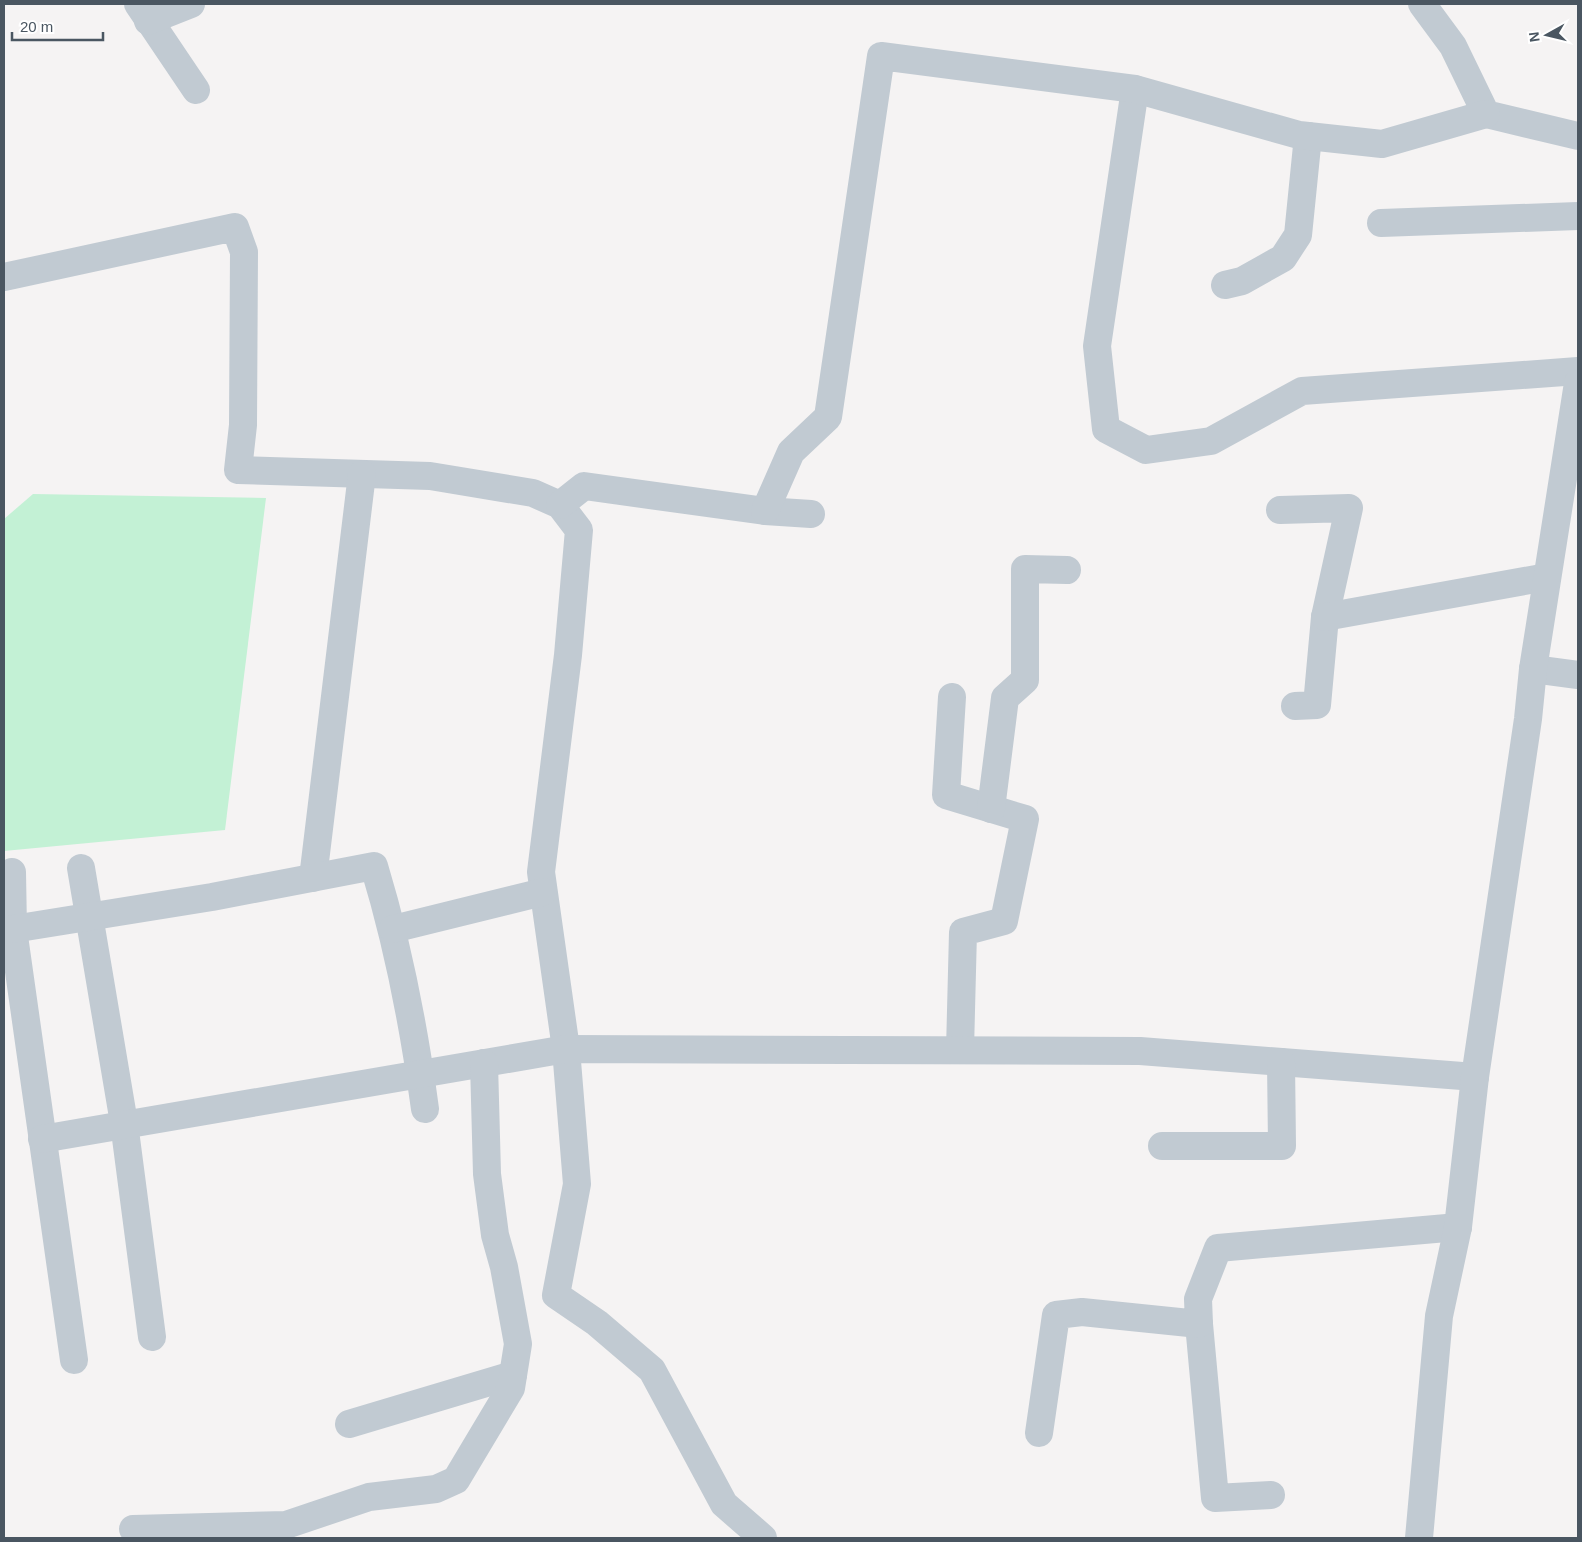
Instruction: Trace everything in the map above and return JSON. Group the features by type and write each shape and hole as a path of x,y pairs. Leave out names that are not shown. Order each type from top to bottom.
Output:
{"street":[{"path":"191,4 143,13 196,90"},
{"path":"1422,4 1453,46 1486,114"},
{"path":"765,511 791,452 828,417 881,56 1135,89 1308,136 1382,144 1486,114 1578,136"},
{"path":"1135,89 1097,346 1106,429 1146,450 1211,441 1302,391 1578,371"},
{"path":"1225,285 1242,281 1284,258 1298,235 1308,136"},
{"path":"1381,223 1578,216"},
{"path":"4,277 235,227 244,252 244,425 238,470 430,476 533,493 560,506 579,530 568,655 541,872 566,1049 577,1184 556,1295 597,1323 652,1370 724,1504 763,1538"},
{"path":"1419,1538 1439,1316 1458,1227 1475,1077 1528,719 1533,669 1578,383"},
{"path":"313,878 362,474"},
{"path":"560,506 584,486 765,511 811,514"},
{"path":"1280,510 1349,508 1325,617 1317,705 1295,706"},
{"path":"992,809 1005,698 1025,680 1025,570 1067,570"},
{"path":"1325,617 1548,576"},
{"path":"1533,669 1578,675"},
{"path":"952,698 946,795 1026,819 1004,921 963,932 960,1050"},
{"path":"12,929 90,917 374,866 393,929 425,1109"},
{"path":"81,868 124,1123 152,1337"},
{"path":"12,872 12,929 74,1360"},
{"path":"393,929 543,892"},
{"path":"42,1139 124,1123 566,1049 1140,1050 1475,1077"},
{"path":"1162,1146 1282,1146 1281,1062"},
{"path":"132,1529 286,1525 369,1497 436,1489 456,1480 511,1388 518,1344 504,1267 495,1235 488,1183 484,1063"},
{"path":"1271,1495 1215,1498 1198,1299 1218,1248 1458,1227"},
{"path":"1039,1433 1056,1315 1082,1312 1199,1324"},
{"path":"348,1424 513,1375"}],"green space":[{"path":"33,494 266,498 225,830 4,851 4,519"}]}
